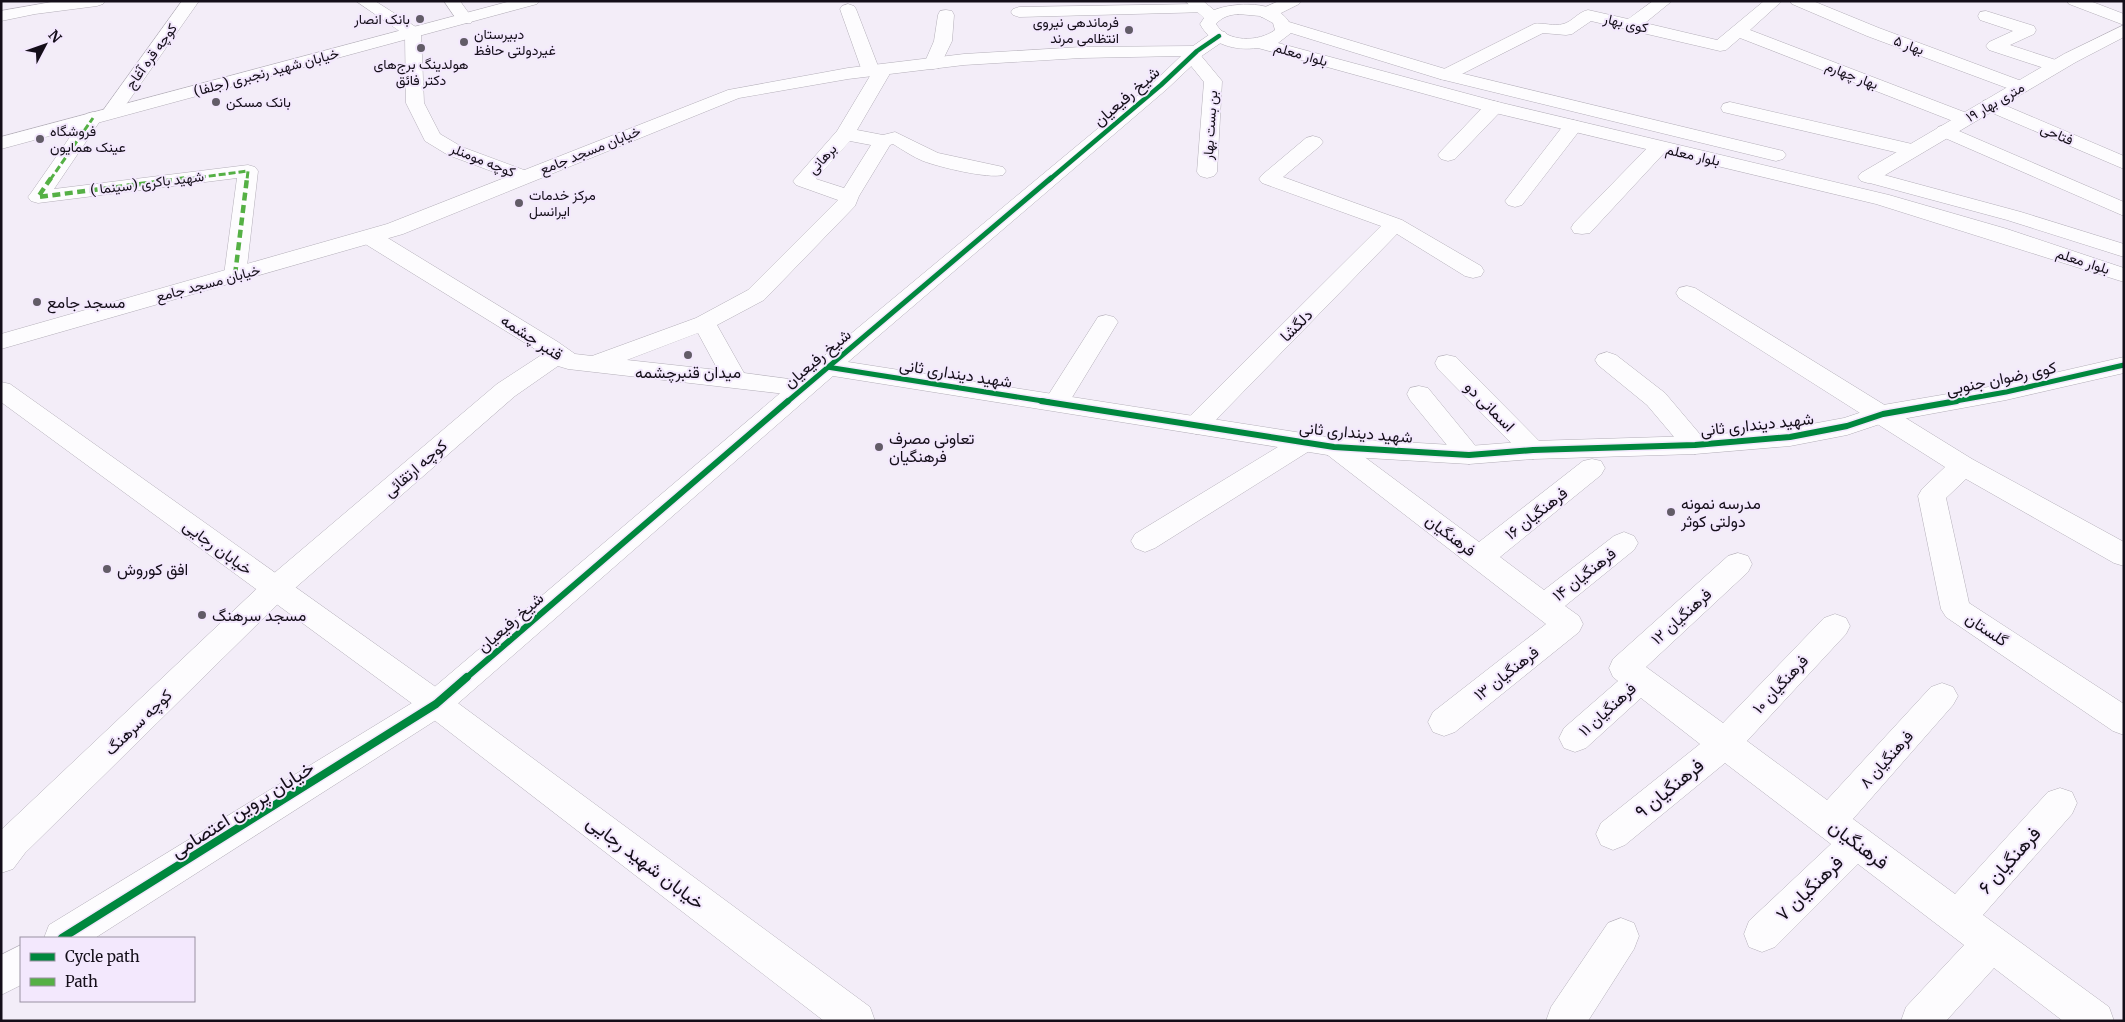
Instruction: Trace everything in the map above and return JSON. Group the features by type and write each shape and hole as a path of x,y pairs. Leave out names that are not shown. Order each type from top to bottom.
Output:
{"street":[{"path":"1,16 35,9 97,1"},
{"name":"کوچه قره آغاج","path":"102,115 191,1"},
{"path":"364,1 413,33"},
{"path":"452,1 466,19"},
{"name":"خیابان شهید رنجبری (جلفا)","path":"1,143 530,1"},
{"path":"1019,13 1207,16 1225,11 1237,5 1266,13 1294,1"},
{"path":"1588,14 1606,1"},
{"path":"1633,24 1664,1"},
{"name":"کوی بهار","path":"1446,75 1540,28 1566,30 1588,14 1720,46 1774,1"},
{"name":"بهار ۵","path":"1798,1 2021,87"},
{"path":"2075,1 2124,20"},
{"path":"845,134 877,70 848,10"},
{"name":"بلوار معلم","path":"1266,13 1276,17 1285,26 1446,75 1791,158"},
{"path":"933,64 943,41 946,15"},
{"name":"بلوار معلم","path":"1207,16 1232,41 1260,43 1494,107 1882,199 2124,274"},
{"name":"شیخ رفیعیان","path":"436,704 827,367 1161,85 1194,54 1207,16"},
{"path":"1960,64 2028,30 1986,16"},
{"path":"1260,43 1280,36 1285,26"},
{"name":"۱۹ متری بهار","path":"1868,177 2056,66 2124,30"},
{"name":"بهار چهارم","path":"1738,31 1965,119"},
{"name":"کوچه مومنلر","path":"413,33 415,103 432,137 455,151 525,177"},
{"path":"1995,46 2056,66"},
{"name":"خیابان مسجد جامع","path":"1,342 370,237 734,94 786,83 877,70 1018,56 1149,51 1194,54"},
{"name":"بن بست بهار","path":"1194,54 1213,81 1207,172"},
{"name":"فتاحی","path":"1990,105 2124,163"},
{"path":"1448,155 1494,107"},
{"path":"1730,108 1912,150"},
{"name":"شهید باکری (سینما )","path":"102,115 38,197 248,171 235,275"},
{"path":"1515,201 1573,126"},
{"path":"1945,131 2124,210"},
{"name":"برهانی","path":"849,196 803,181 845,134 883,141 895,138 931,156 996,171"},
{"path":"593,364 704,323 756,295 848,202 849,196 883,141"},
{"path":"1313,142 1270,179 1395,224 1474,271"},
{"path":"1582,228 1659,147"},
{"name":"بلوار معلم","path":"1848,172 2014,216 2124,252"},
{"name":"دلگشا","path":"1196,425 1395,224"},
{"name":"قنبر چشمه","path":"370,237 559,354 568,362 803,388"},
{"path":"1686,293 1883,414 1963,466 2124,556"},
{"path":"1056,403 1106,322"},
{"path":"704,323 736,380"},
{"name":"کوچه ارتقائی","path":"276,588 506,390 559,354"},
{"path":"1607,360 1656,399 1695,445"},
{"name":"اسمانی دو","path":"1447,363 1533,450"},
{"name":"کوی رضوان جنوبی","path":"1883,414 2006,392 2124,365"},
{"name":"شهید دینداری ثانی","path":"827,367 1334,447 1469,455 1533,450 1695,445 1790,437 1847,426 1883,414"},
{"name":"خیابان رجایی","path":"1,390 436,704"},
{"path":"1419,394 1469,455"},
{"path":"1144,541 1304,442"},
{"name":"فرهنگیان","path":"1334,447 1556,615"},
{"name":"گلستان","path":"1963,466 1932,496 1956,609 2124,721"},
{"name":"فرهنگیان ۱۶","path":"1480,557 1592,468"},
{"name":"فرهنگیان ۱۴","path":"1556,615 1624,543"},
{"name":"فرهنگیان ۱۲","path":"1632,674 1738,564"},
{"name":"کوچه سرهنگ","path":"1,857 13,842 276,588"},
{"name":"فرهنگیان ۱۳","path":"1444,722 1556,615"},
{"name":"فرهنگیان ۱۰","path":"1725,743 1835,626"},
{"name":"فرهنگیان","path":"1632,674 2095,1021"},
{"name":"فرهنگیان ۱۱","path":"1575,738 1632,674"},
{"name":"فرهنگیان ۸","path":"1829,822 1942,696"},
{"name":"خیابان پروین اعتصامی","path":"64,937 436,704"},
{"name":"خیابان شهید رجایی","path":"436,704 856,1021"},
{"name":"فرهنگیان ۹","path":"1613,834 1725,743"},
{"name":"فرهنگیان ۶","path":"1957,918 2060,803"},
{"name":"فرهنگیان ۷","path":"1762,934 1857,842"},
{"path":"1564,1021 1621,936"},
{"path":"1920,1021 1991,943"},
{"path":"1,976 20,965"}],"marked path":[{"path":"93,118 38,197 248,171 235,275"}],"cycle path":[{"path":"64,937 436,704 803,388 1161,85 1197,51 1219,36"},
{"path":"827,367 1334,447 1469,455 1533,450 1695,445 1790,437 1847,426 1883,414 2006,392 2124,365"}],"place":[{"name":"بانک انصار","path":"420,19"},
{"name":"فرماندهی نیروی انتظامی مرند","path":"1129,30"},
{"name":"دبیرستان غیردولتی حافظ","path":"464,42"},
{"name":"هولدینگ برج‌های دکتر فائق","path":"421,48"},
{"name":"بانک مسکن","path":"216,102"},
{"name":"فروشگاه عینک همایون","path":"40,139"},
{"name":"مرکز خدمات ایرانسل","path":"519,203"},
{"name":"مسجد جامع","path":"37,302"},
{"name":"میدان قنبرچشمه","path":"688,355"},
{"name":"تعاونی مصرف فرهنگیان","path":"879,447"},
{"name":"مدرسه نمونه دولتی کوثر","path":"1671,512"},
{"name":"افق کوروش","path":"107,569"},
{"name":"مسجد سرهنگ","path":"202,615"}]}
